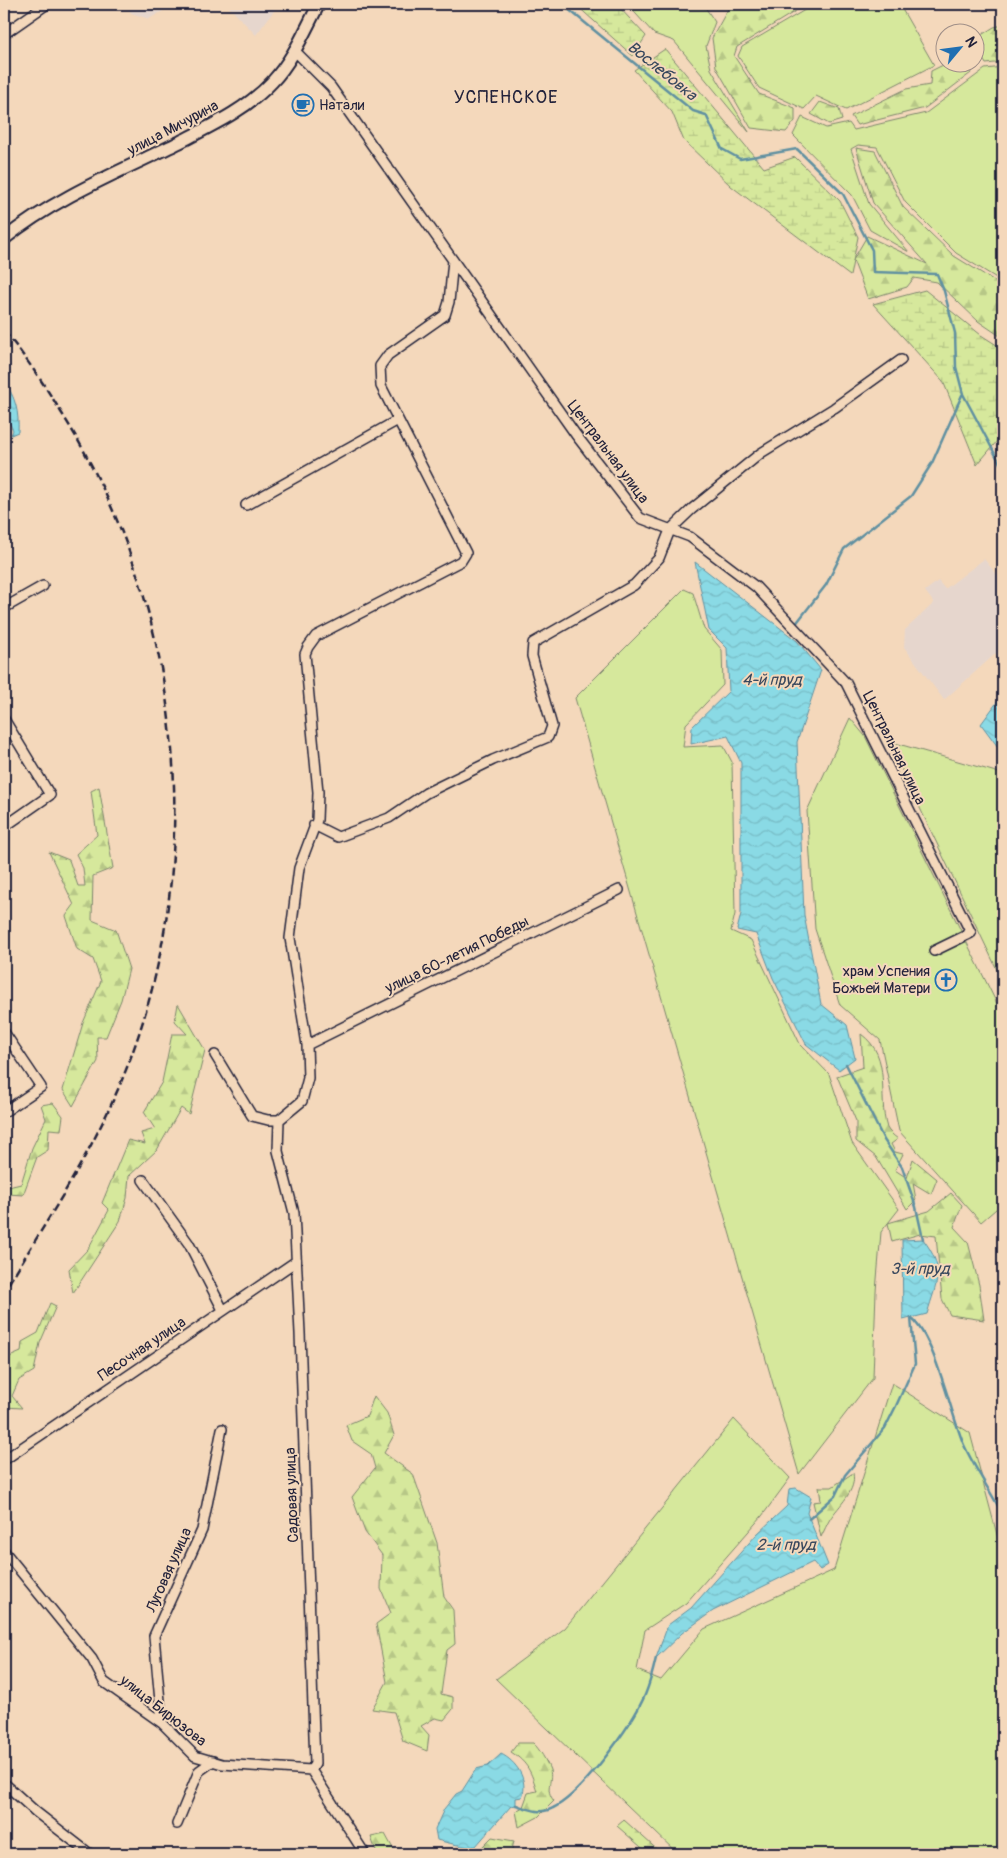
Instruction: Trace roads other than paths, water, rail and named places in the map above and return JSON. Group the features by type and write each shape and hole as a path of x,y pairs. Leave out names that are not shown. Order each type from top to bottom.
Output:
{"main road":[{"name":"улица Мичурина","path":"4,239 31,218 213,125 249,103 273,81 294,50 319,4"}],"street":[{"path":"4,34 47,4"},
{"name":"Центральная улица","path":"294,50 332,87 576,435 640,518 690,537 756,587 846,683 971,933 934,951"},
{"path":"215,1055 252,1116 268,1120 279,1120 302,1101 308,1078 307,1045 290,938 299,868 317,820 318,792 306,654 308,647 316,636 461,561 466,553 380,386 380,366 388,355 445,314 449,302 453,260"},
{"path":"314,826 338,837 389,818 426,793 494,760 548,737 552,726 532,656 533,643 634,585 659,558 670,530 692,508 761,453 834,408 901,360"},
{"path":"246,505 398,420"},
{"path":"4,608 43,586"},
{"path":"4,720 50,795 4,827"},
{"name":"улица 60-летия Победы","path":"307,1045 619,890"},
{"path":"4,1032 41,1087 4,1112"},
{"name":"Садовая улица","path":"279,1120 278,1151 294,1213 300,1333 315,1764 311,1770"},
{"path":"143,1180 189,1244 223,1310"},
{"name":"Песочная улица","path":"4,1460 295,1262"},
{"name":"Луговая улица","path":"162,1723 154,1636 202,1530 222,1429"},
{"name":"улица Бирюзова","path":"4,1551 92,1659 104,1682 162,1723 195,1756 222,1764 311,1770"},
{"path":"177,1824 199,1772 213,1762"},
{"path":"311,1770 365,1854"},
{"path":"4,1783 36,1812 90,1854"}],"water":[{"path":"4,381 14,399 18,418 18,432 11,435 13,430 5,415 7,400 4,394"},
{"name":"4-й пруд","path":"695,562 797,641 821,670 797,742 804,915 821,1004 847,1025 855,1058 839,1070 806,1044 773,978 756,934 737,930 741,914 741,763 728,736 691,744 692,727 729,691 727,648 709,630"},
{"path":"1003,694 1003,747 998,747 981,724"},
{"name":"3-й пруд","path":"923,1239 935,1259 937,1267 936,1284 927,1314 903,1320 902,1240"},
{"name":"2-й пруд","path":"796,1488 811,1497 807,1513 828,1565 820,1570 813,1562 713,1611 682,1633 656,1658 668,1625 691,1608 757,1534 787,1506 789,1489"},
{"path":"501,1754 512,1761 520,1772 524,1784 522,1797 516,1798 516,1805 511,1806 475,1847 437,1840 435,1829 444,1809 456,1794 462,1791 476,1769 488,1766"}],"waterway":[{"name":"Вослебовка","path":"562,4 693,111 706,115 722,149 740,159 797,149 843,194 872,250 873,272 937,274 944,291 955,333 956,367 963,394 1003,469"},
{"path":"795,625 826,585 844,549 911,496 932,463 962,395"},
{"path":"846,1064 884,1140 902,1167 916,1207 923,1239"},
{"path":"911,1318 920,1328 928,1342 942,1377 964,1445 1003,1515"},
{"path":"809,1519 835,1496 845,1475 885,1428 915,1364 911,1318"},
{"path":"516,1805 534,1811 548,1810 565,1800 578,1789 605,1758 639,1708 656,1658"}],"railway":[{"path":"4,331 34,370 61,412 103,489 136,570 159,655 171,742 174,830 166,918 148,1004 119,1087 80,1166 4,1291"}],"place":[{"name":"Натали","path":"303,105"},
{"name":"храм Успения Божьей Матери","path":"946,980"}],"district":[{"name":"УСПЕНСКОЕ","path":"506,97"}]}
